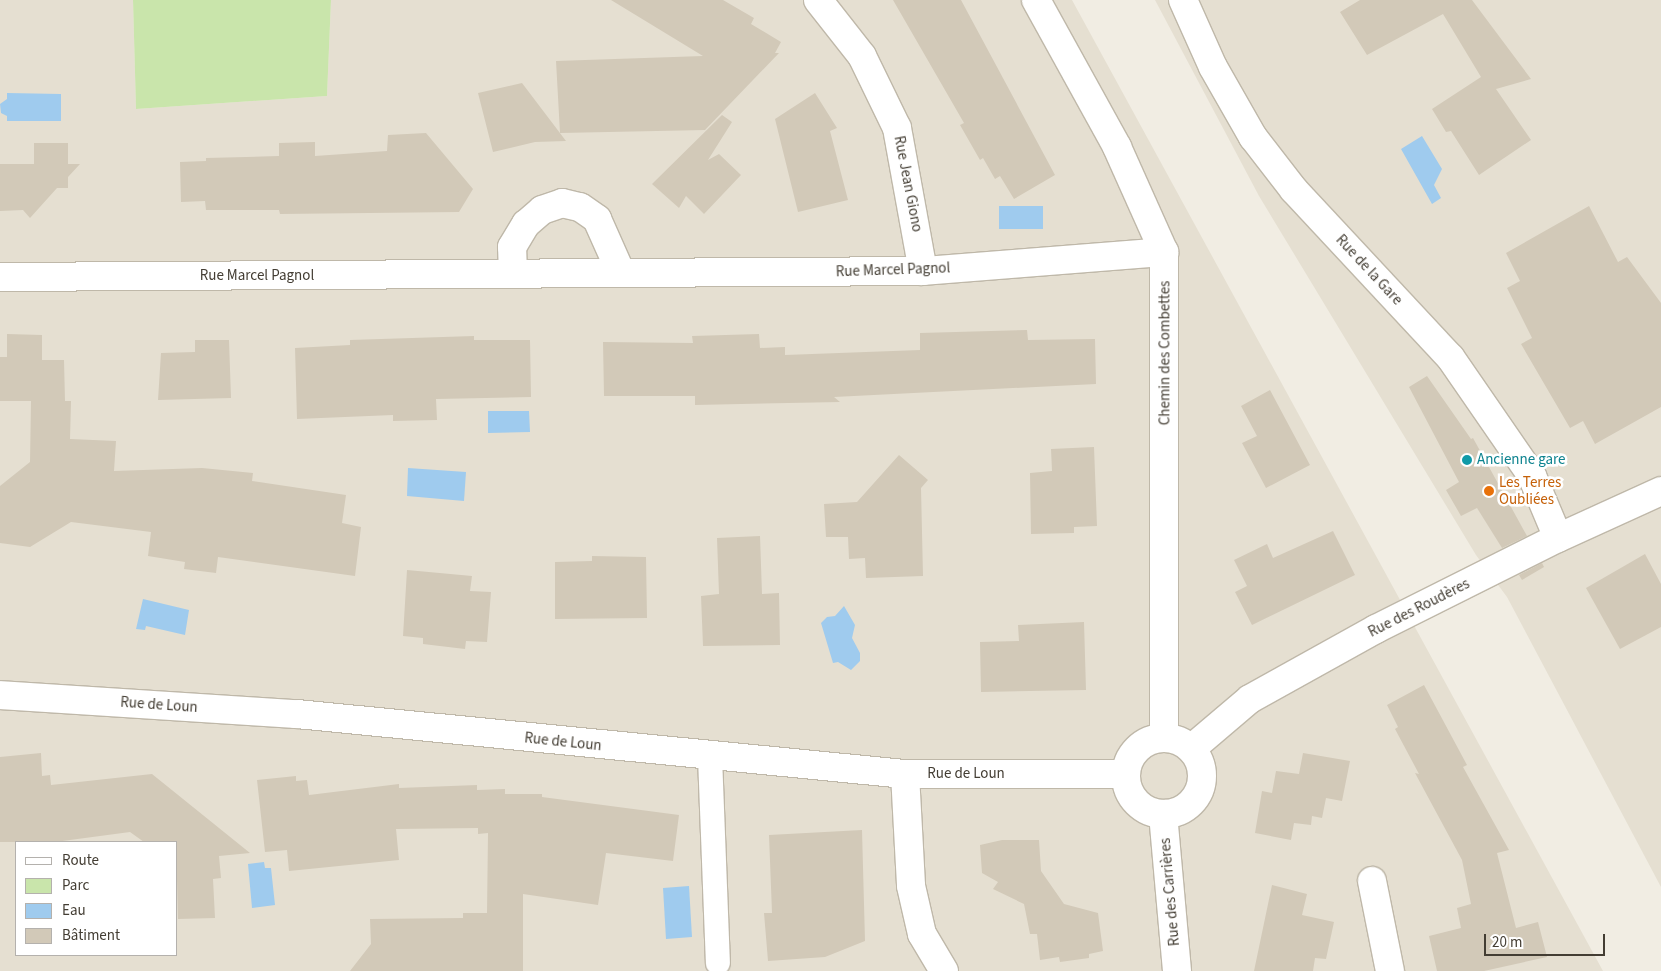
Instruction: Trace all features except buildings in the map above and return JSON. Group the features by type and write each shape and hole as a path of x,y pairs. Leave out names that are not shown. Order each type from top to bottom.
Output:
{"street":[{"name":"Rue Jean Giono","path":"818,0 862,56 897,128 923,271"},
{"name":"Chemin des Combettes","path":"1036,0 1117,148 1164,252 1164,737"},
{"name":"Rue de la Gare","path":"1183,0 1214,66 1253,137 1294,190 1450,358 1532,476 1558,538"},
{"path":"513,274 512,247 526,224 542,210 562,203 580,207 597,219 621,274"},
{"name":"Rue Marcel Pagnol","path":"0,277 923,271 1164,252"},
{"name":"Rue des Roudères","path":"1191,749 1250,699 1376,629 1558,538 1661,491"},
{"name":"Rue de Loun","path":"0,695 297,714 710,757 905,774 1126,774"},
{"path":"1164,737 1179,740 1191,749 1199,762 1202,776 1199,791 1190,803 1177,812 1163,814 1148,811 1136,802 1128,789 1126,774 1129,760 1137,748 1150,740 1164,737"},
{"path":"905,774 911,886 922,934 944,971"},
{"name":"Rue des Carrières","path":"1163,814 1177,971"},
{"path":"1372,881 1390,971"}],"lane":[{"path":"710,757 718,963"}],"shaded area":[{"path":"0,0 133,0 136,109 327,96 331,0 1072,0 1603,971 0,971"},
{"path":"1155,0 1661,0 1661,887 1507,597 1476,555 1259,196"}],"green space":[{"path":"133,0 331,0 327,96 136,109"}],"water":[{"path":"7,93 61,94 61,121 7,121 7,116 1,113 0,104 7,99"},
{"path":"1422,136 1442,169 1434,185 1441,198 1432,204 1401,149"},
{"path":"999,206 1043,206 1043,229 999,229"},
{"path":"488,411 529,411 530,432 488,433"},
{"path":"408,468 466,472 464,501 407,496"},
{"path":"143,599 189,610 185,635 146,626 145,630 136,629"},
{"path":"844,606 855,625 852,638 860,653 860,661 851,670 838,662 833,663 821,623 827,617 835,616"},
{"path":"264,862 265,868 271,868 275,905 252,908 248,864"},
{"path":"689,886 692,937 666,939 663,888"}],"place":[{"name":"Ancienne gare","path":"1467,460"},
{"name":"Les Terres Oubliées","path":"1489,491"}]}
